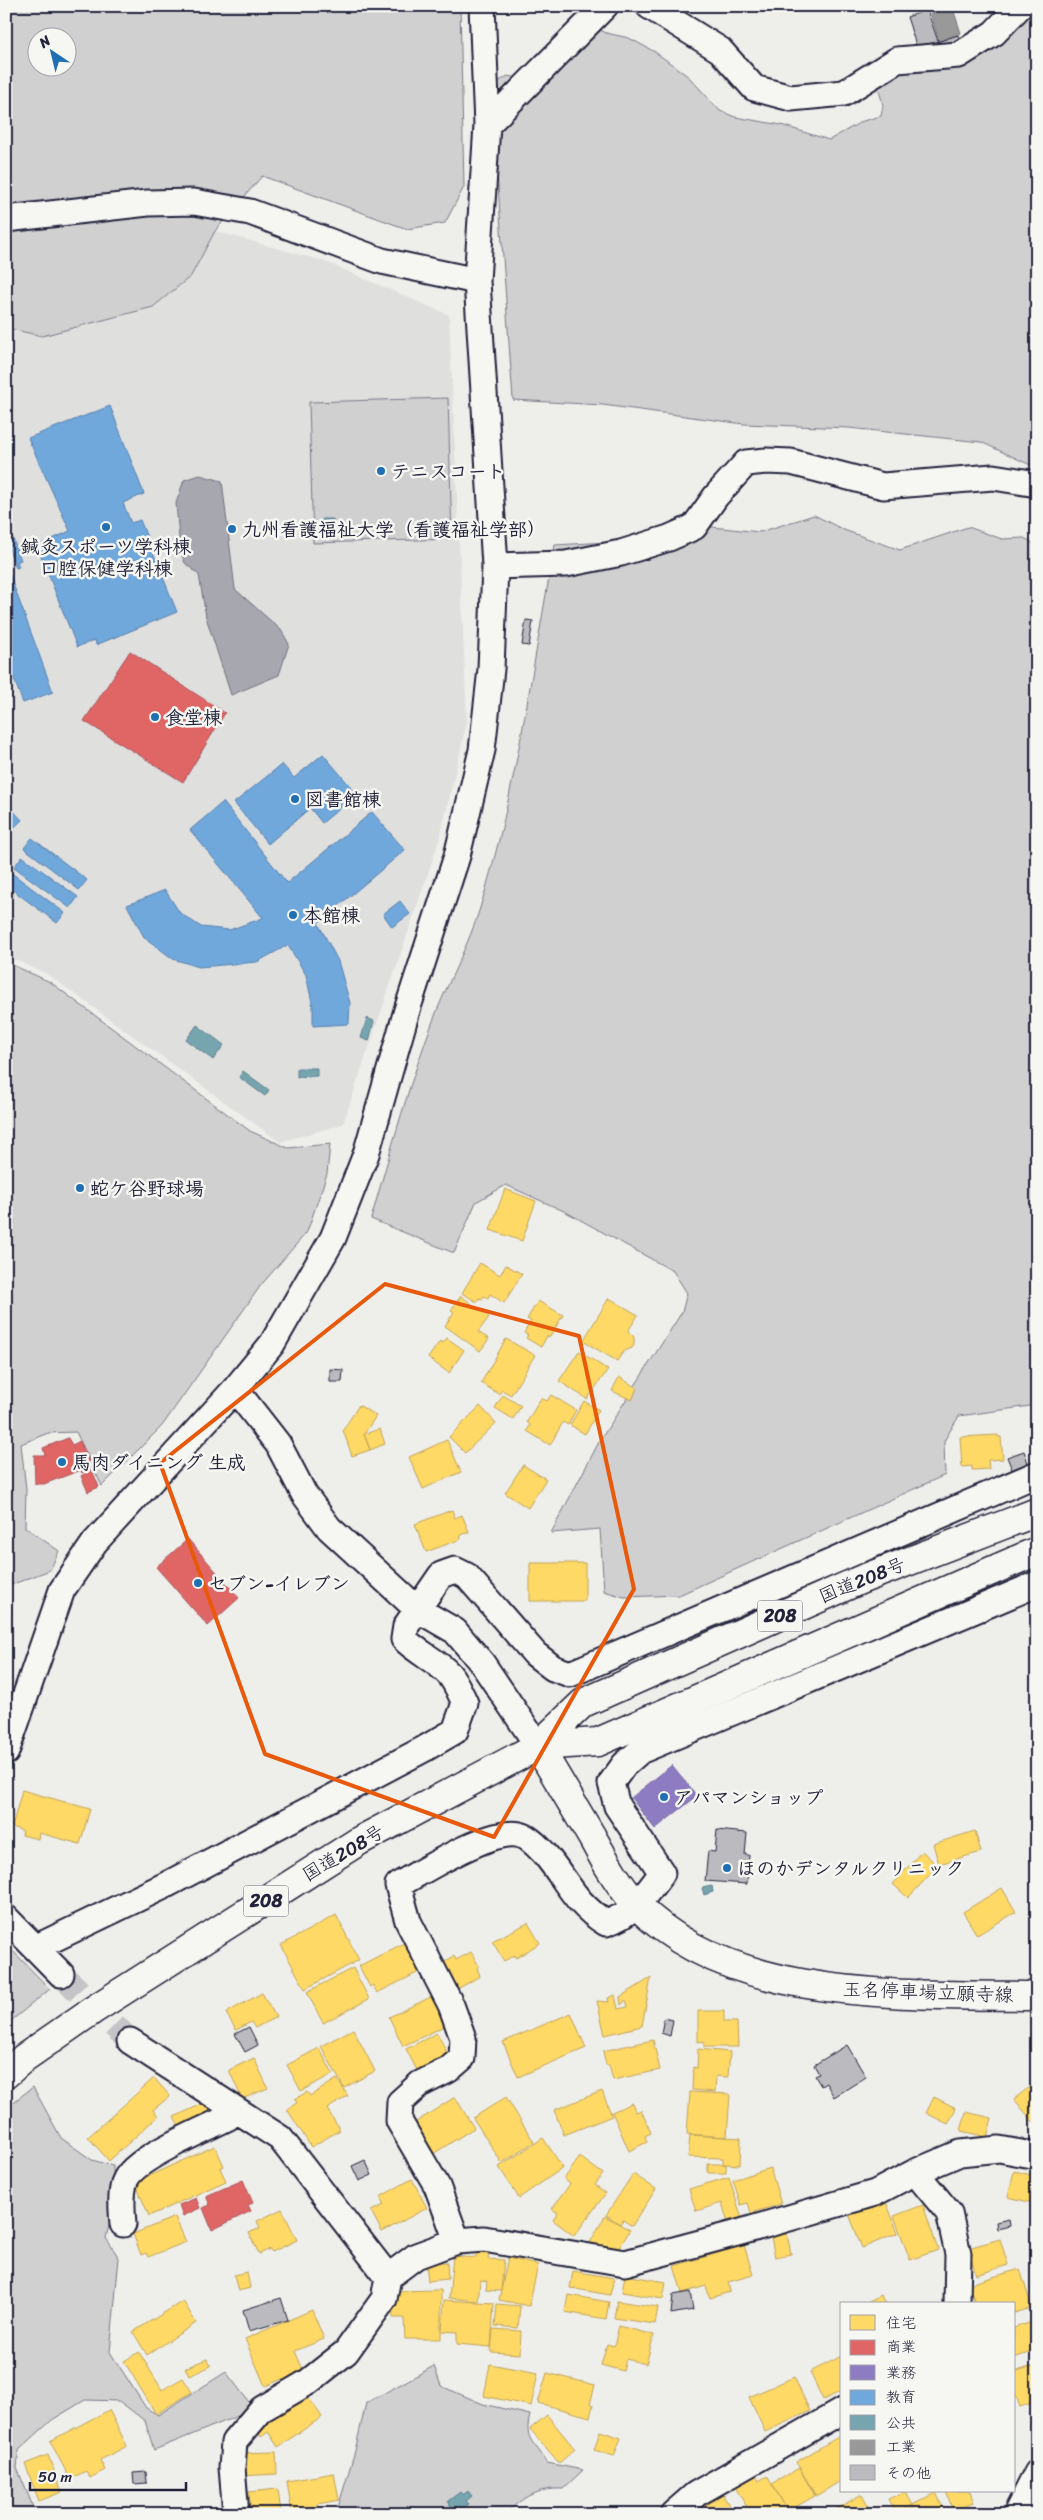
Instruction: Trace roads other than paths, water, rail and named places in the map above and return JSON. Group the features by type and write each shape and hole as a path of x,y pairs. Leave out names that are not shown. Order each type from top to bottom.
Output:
{"main road":[{"name":"国道208号","path":"6,2074 24,2058 93,2010 359,1841 538,1746 583,1703 860,1580 1037,1512"},
{"name":"国道208号","path":"538,1746 598,1742 1037,1551"},
{"name":"玉名停車場立願寺線","path":"538,1746 616,1878 638,1906 667,1932 714,1958 768,1975 826,1988 886,1994 1037,1996"}],"street":[{"path":"6,1752 62,1590 96,1542 235,1389 272,1344 333,1238 366,1154 407,1010 457,856 482,750 491,669 495,566 477,281 487,125 482,6"},
{"path":"487,125 606,6"},
{"path":"649,6 720,50 754,88 792,98 844,93 897,60 959,55 994,33 1020,6"},
{"path":"6,219 148,203 194,202 250,212 382,261 477,281"},
{"path":"495,566 566,564 620,552 669,538 694,527 716,496 746,464 766,460 791,462 883,486 993,478 1037,484"},
{"path":"235,1389 278,1444 304,1494 330,1528 417,1609 455,1631 482,1663 538,1746"},
{"path":"37,1947 174,1881 424,1750 455,1731 464,1703 457,1687 449,1674 416,1651 404,1639 406,1626 441,1575 455,1570 467,1576 535,1654 553,1668 570,1674 1037,1474"},
{"path":"457,2240 437,2186 398,2121 400,2102 420,2084 448,2070 462,2058 463,2038 451,2005 408,1921 398,1885 481,1840 507,1834 524,1836 543,1852 578,1901 606,1924 621,1919 638,1906 662,1873 617,1806 611,1783 624,1765 640,1751 1037,1584"},
{"path":"6,1918 37,1947 61,1974"},
{"path":"130,2041 280,2138 388,2277"},
{"path":"123,2224 122,2190 125,2179 149,2157 227,2118 235,2110"},
{"path":"236,2514 232,2468 234,2442 262,2410 308,2382 346,2352 384,2298 388,2277 416,2256 457,2240 484,2239 625,2263 742,2232 876,2193 915,2172 960,2153 998,2149 1037,2156"},
{"path":"915,2172 949,2213 958,2254 957,2302"},
{"path":"672,2514 696,2494 840,2412"},
{"path":"1016,2514 1037,2473"}],"tunnel":[{"path":"61,1974 130,2041"}],"place":[{"name":"テニスコート","path":"381,471"},
{"name":"鍼灸スポーツ学科棟 口腔保健学科棟","path":"106,527"},
{"name":"九州看護福祉大学（看護福祉学部）","path":"232,529"},
{"name":"食堂棟","path":"155,717"},
{"name":"図書館棟","path":"295,799"},
{"name":"本館棟","path":"293,915"},
{"name":"蛇ケ谷野球場","path":"80,1188"},
{"name":"馬肉ダイニング 生成","path":"62,1462"},
{"name":"セブン-イレブン","path":"198,1583"},
{"name":"アパマンショップ","path":"664,1797"},
{"name":"ほのかデンタルクリニック","path":"727,1868"}]}
